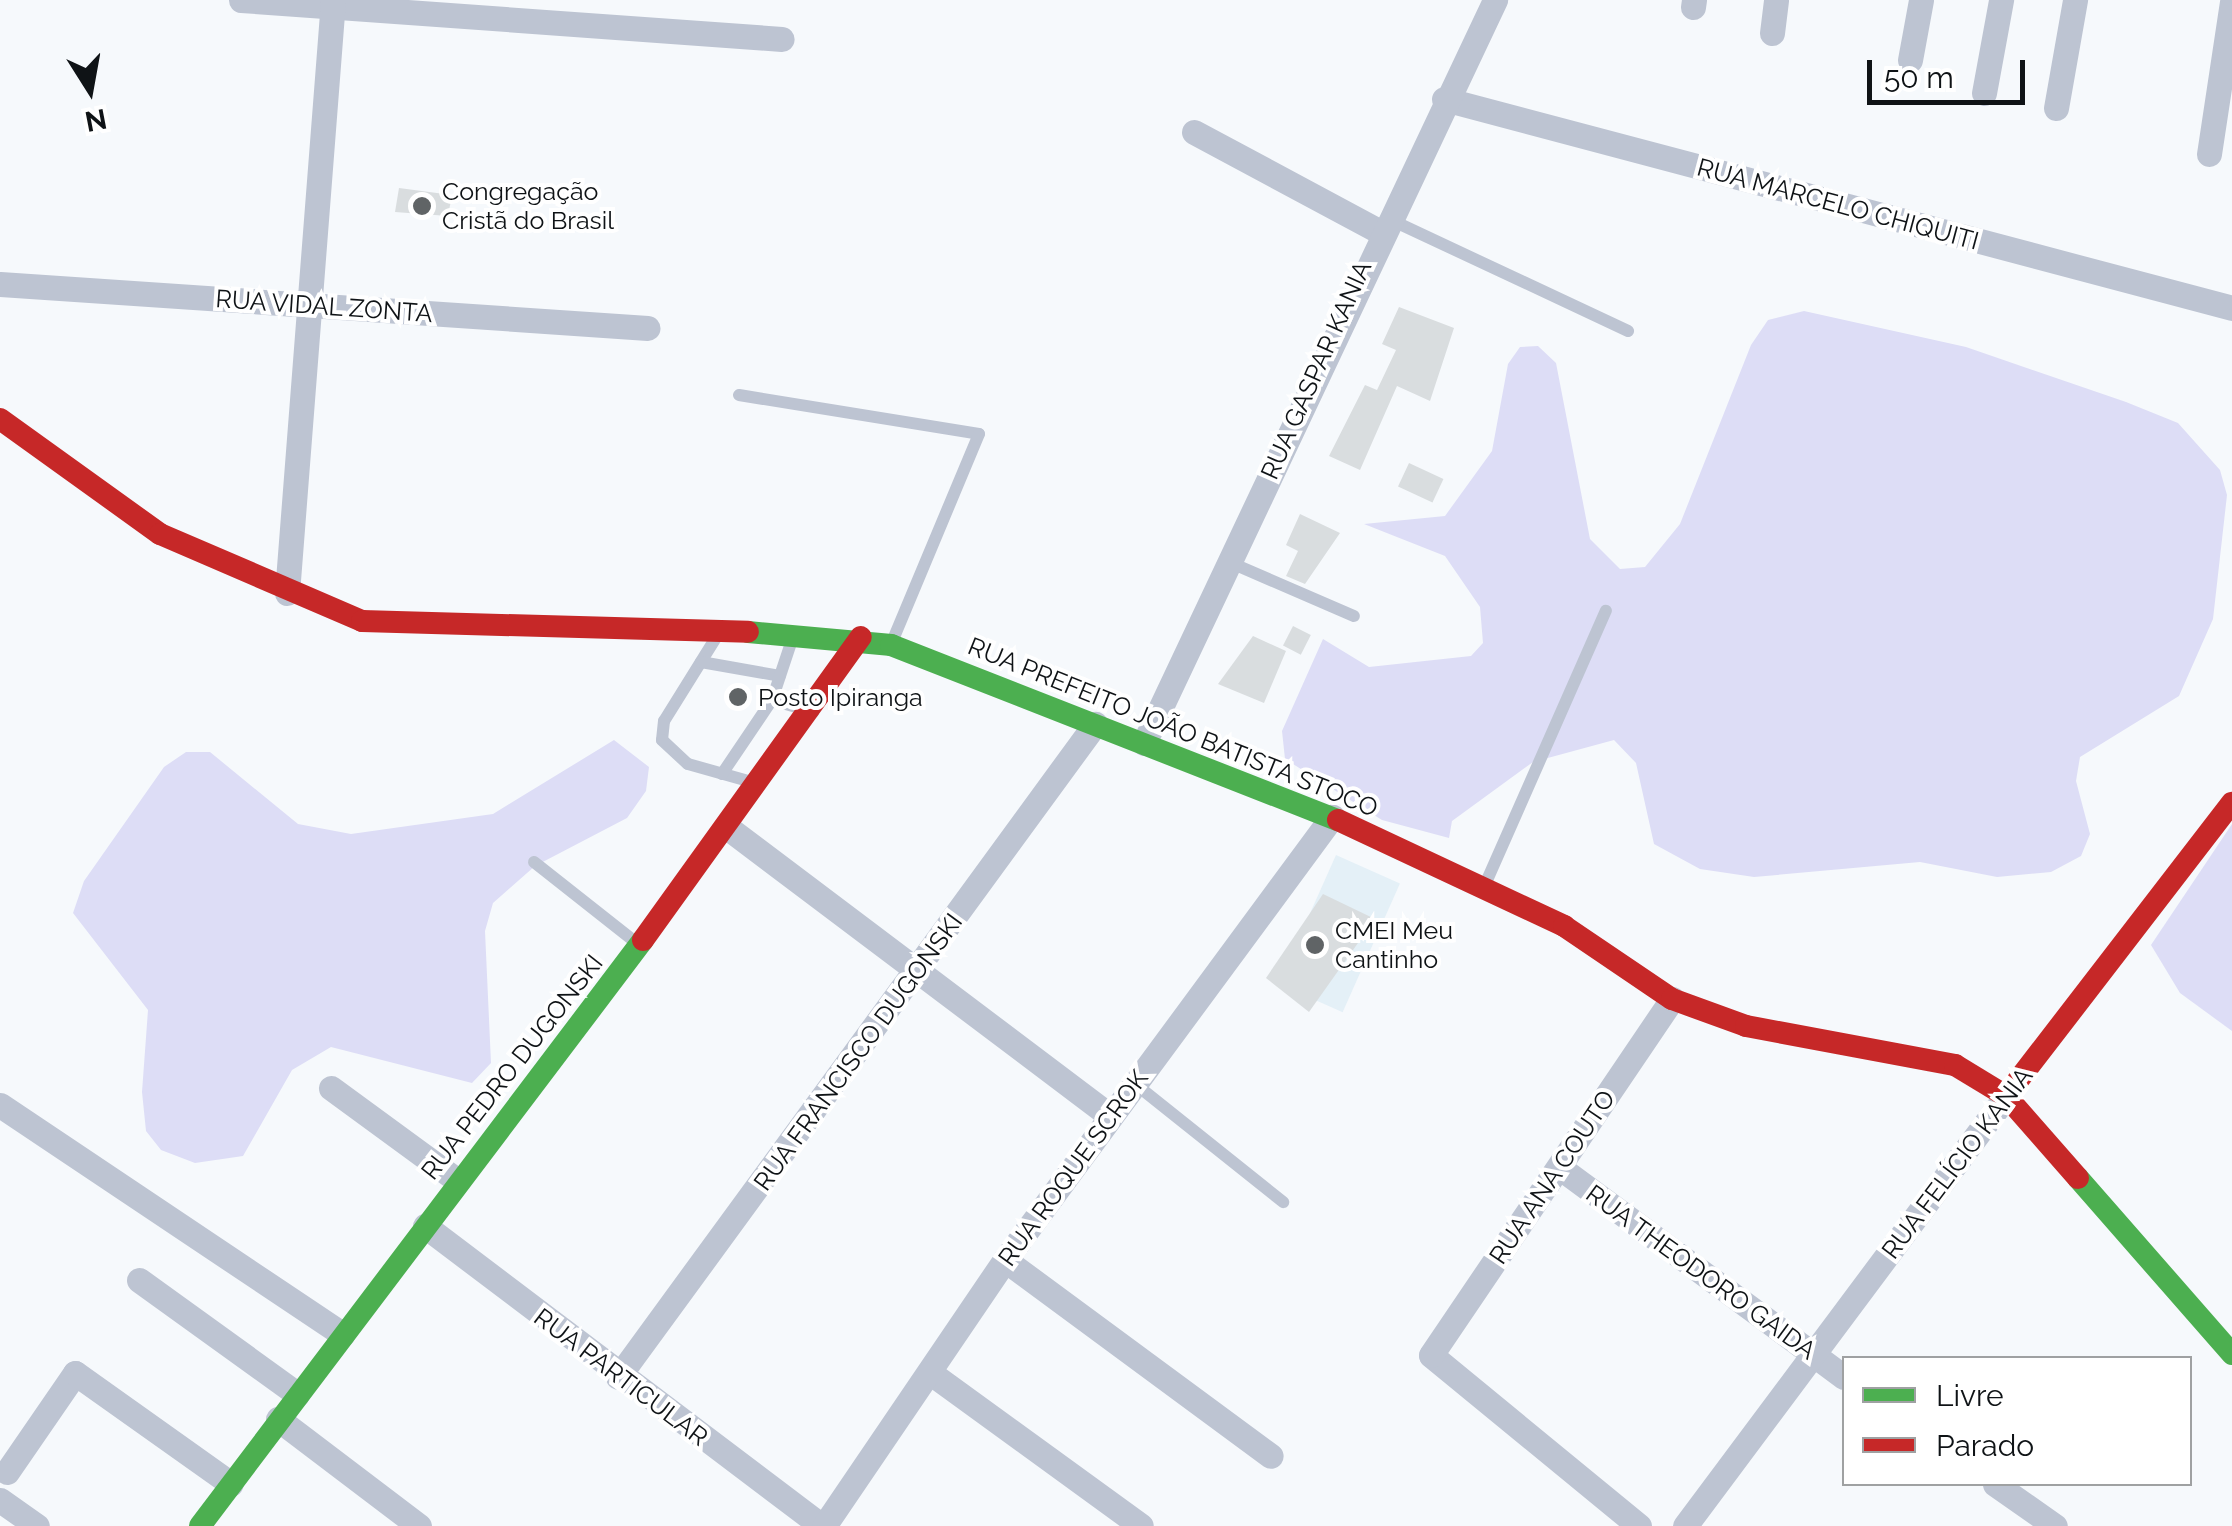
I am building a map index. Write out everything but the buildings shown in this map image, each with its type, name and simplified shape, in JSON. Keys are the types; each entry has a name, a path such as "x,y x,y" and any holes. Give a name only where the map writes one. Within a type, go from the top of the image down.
{"main road":[{"name":"RUA PREFEITO JOÃO BATISTA STOCO","path":"0,419 116,509 287,593 362,621 454,630 721,630 861,638 890,645 1332,816 1564,926 1672,998 1746,1026 1955,1064 2006,1096 2225,1346 2232,1366"},
{"name":"RUA PEDRO DUGONSKI","path":"200,1526 815,712 861,638"},
{"name":"RUA FELÍCIO KANIA","path":"2006,1096 2232,802"}],"street":[{"path":"241,0 333,3 782,39"},
{"name":"RUA GASPAR KANIA","path":"1144,742 1383,225 1495,0"},
{"path":"1772,33 1776,0"},
{"path":"1910,60 1921,0"},
{"path":"1984,93 2001,0"},
{"path":"2056,108 2075,0"},
{"path":"2209,154 2232,2"},
{"path":"287,593 314,305 333,3"},
{"name":"RUA MARCELO CHIQUITI","path":"1444,99 2232,308"},
{"path":"1194,132 1383,225"},
{"name":"RUA VIDAL ZONTA","path":"0,284 648,328"},
{"name":"RUA FRANCISCO DUGONSKI","path":"618,1377 922,967 1095,724"},
{"name":"RUA ROQUE SCROK","path":"822,1526 932,1374 1005,1260 1332,816"},
{"path":"728,828 922,967 1110,1116"},
{"name":"RUA ANA COUTO","path":"1638,1526 1431,1355 1672,998"},
{"path":"331,1088 458,1181"},
{"name":"RUA FELÍCIO KANIA","path":"1685,1526 2006,1096"},
{"path":"0,1105 342,1334"},
{"name":"RUA THEODORO GAIDA","path":"1559,1167 1842,1376"},
{"name":"RUA PARTICULAR","path":"425,1226 618,1377 822,1526"},
{"path":"1005,1260 1270,1456"},
{"path":"138,1280 297,1394"},
{"path":"6,1472 76,1373 231,1484"},
{"path":"932,1374 1140,1526"},
{"path":"278,1420 419,1526"},
{"path":"1998,1486 2055,1526"},
{"path":"0,1500 37,1526"}],"lane":[{"path":"1383,225 1628,330"},
{"path":"740,395 979,434 890,645"},
{"path":"1229,562 1354,616"},
{"path":"1484,887 1606,611"},
{"path":"721,630 662,740 688,764 759,784"},
{"path":"722,774 772,700 794,634"},
{"path":"701,662 780,676"},
{"path":"772,700 815,712"},
{"path":"534,862 640,946"},
{"path":"1134,1083 1283,1202"}],"shaded area":[{"path":"1804,311 1966,347 2126,402 2178,423 2220,470 2227,495 2213,619 2179,696 2080,757 2076,781 2090,834 2081,856 2051,872 1997,877 1920,862 1754,877 1700,869 1654,844 1636,763 1614,740 1533,762 1452,821 1449,838 1382,820 1285,759 1282,731 1323,639 1369,667 1471,656 1483,643 1480,607 1445,556 1364,524 1445,516 1492,451 1508,364 1520,347 1538,346 1556,363 1590,539 1620,569 1645,567 1680,524 1751,345 1768,320"},
{"path":"614,740 649,767 646,791 627,818 535,866 493,903 485,931 491,1063 472,1083 331,1047 292,1070 243,1156 195,1163 161,1150 146,1131 142,1092 148,1010 73,913 84,881 164,767 186,752 210,752 298,824 351,834 493,814"},
{"path":"2232,824 2232,1031 2180,993 2151,945"},
{"name":"CMEI Meu Cantinho","path":"1336,855 1400,883 1343,1012 1279,984"}],"traffic: fast":[{"path":"748,632 891,645 1338,820"},
{"path":"200,1526 643,940"},
{"path":"2078,1178 2232,1354"}],"traffic: jam":[{"path":"0,419 160,534 362,621 748,632"},
{"path":"643,940 861,637"},
{"path":"2006,1096 2232,803"},
{"path":"1338,820 1564,926 1672,999 1746,1026 1955,1065 2006,1096 2078,1178"}],"place":[{"name":"Congregação Cristã do Brasil","path":"422,206"},
{"name":"Posto Ipiranga","path":"738,697"},
{"name":"CMEI Meu Cantinho","path":"1315,945"}]}
